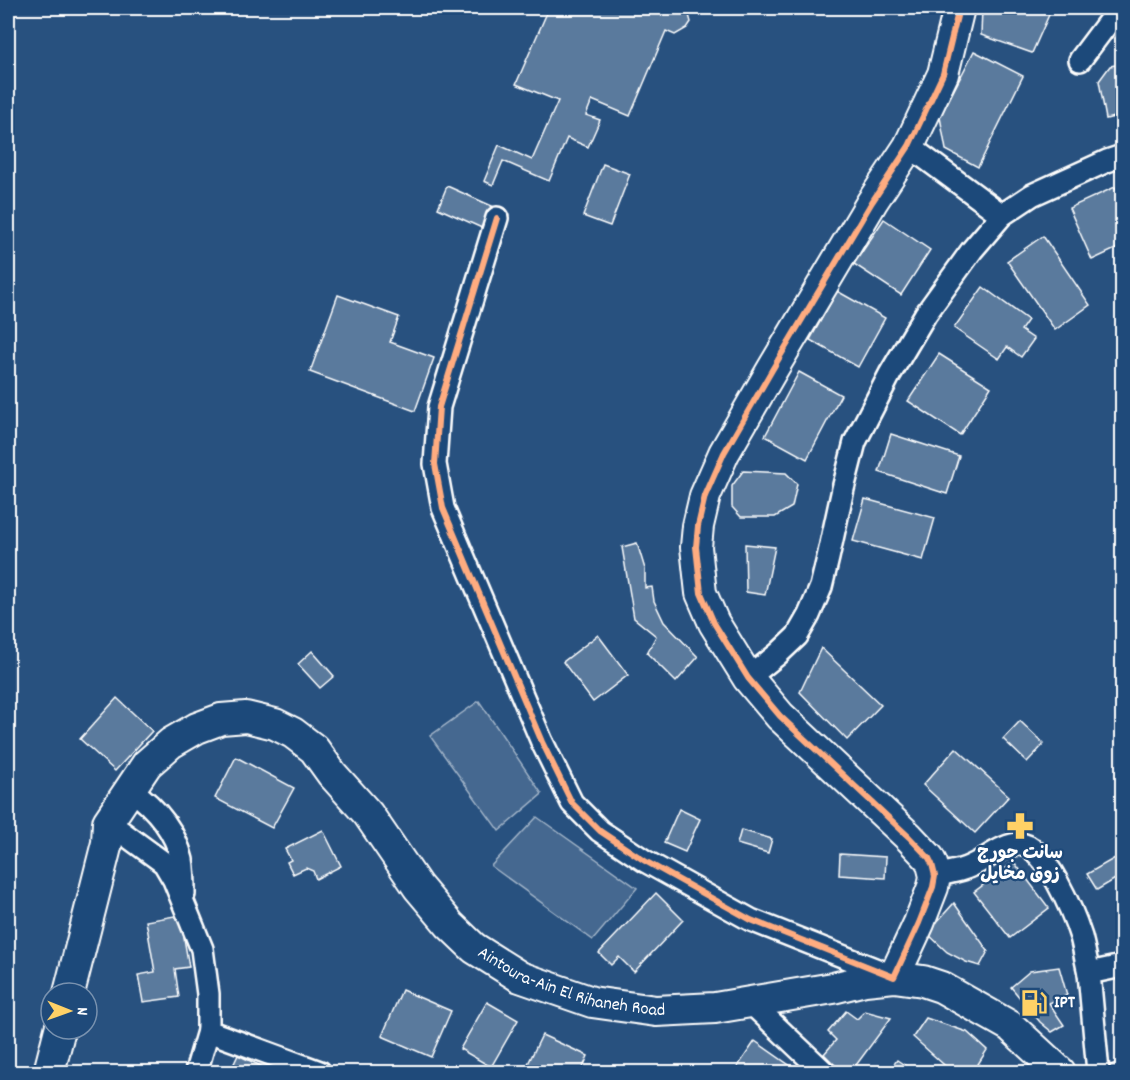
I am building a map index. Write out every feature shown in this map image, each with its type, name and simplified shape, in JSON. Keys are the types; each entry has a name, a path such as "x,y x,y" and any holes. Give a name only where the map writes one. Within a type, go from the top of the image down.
{"main road":[{"path":"894,976 933,887 935,876 932,864 916,844 871,800 780,716 748,678 714,623 701,593 696,547 705,496 724,453 872,202 909,146 943,74 959,8"},
{"name":"Aintoura-Ain El Rihaneh Road","path":"72,981 113,833 138,795 147,764 171,743 197,729 221,719 246,717 274,724 293,733 314,748 332,774 368,814 418,887 450,925 474,948 520,977 592,1002 656,1011 715,1008 894,976 923,981 941,987 1010,1026 1060,1072"},
{"path":"49,1072 57,1041"}],"street":[{"path":"1080,60 1119,8"},
{"path":"909,146 1002,215"},
{"path":"748,678 797,636 809,615 821,587 855,442 890,374 925,315 972,250 1002,215 1032,195 1122,156"},
{"path":"497,218 439,406 435,464 443,508 542,742 572,803 600,831 636,855 751,920 894,976"},
{"path":"138,795 163,820 176,842 183,862 185,906"},
{"path":"113,833 164,863 174,880 202,950 208,994 208,1031 196,1072"},
{"path":"935,876 967,868 1008,846 1019,844 1031,847 1039,855 1058,882 1081,937 1089,973 1098,1072"},
{"path":"1089,973 1122,966"},
{"path":"750,1002 824,1072"},
{"path":"208,1031 320,1072"}],"shaded area":[{"path":"479,701 542,794 499,831 430,736"},
{"path":"537,817 637,888 593,940 491,866"}],"building":[{"path":"549,8 687,8 691,22 687,28 675,35 666,31 630,116 592,100 586,115 600,120 588,147 567,138 549,181 503,161 493,185 484,181 499,145 532,160 558,101 516,84"},
{"path":"982,8 1052,8 1032,53 981,35"},
{"path":"974,51 1023,76 978,167 946,150 940,117"},
{"path":"1122,64 1122,130 1117,131 1114,117 1106,119 1099,81 1110,66"},
{"path":"603,164 630,174 610,226 583,216"},
{"path":"447,186 494,207 484,229 438,208"},
{"path":"1115,187 1122,204 1122,246 1092,260 1069,208"},
{"path":"884,219 930,250 901,295 854,264"},
{"path":"1043,236 1090,305 1055,330 1007,261"},
{"path":"983,287 1028,320 1021,330 1034,339 1021,357 1007,347 999,359 954,328"},
{"path":"837,291 885,318 858,367 810,340"},
{"path":"338,295 399,317 390,342 434,358 415,411 310,372"},
{"path":"939,354 991,387 960,435 908,401"},
{"path":"799,372 841,395 807,459 765,436"},
{"path":"891,434 959,456 947,494 879,472"},
{"path":"743,471 786,473 797,484 792,507 775,517 741,517 732,507 732,486"},
{"path":"865,499 935,518 923,560 853,541"},
{"path":"637,543 645,569 645,588 652,587 654,601 664,622 698,657 676,682 647,653 656,636 634,618 622,547"},
{"path":"745,544 775,547 765,595 746,592"},
{"path":"598,635 628,675 593,702 563,662"},
{"path":"821,648 881,705 847,740 800,692"},
{"path":"312,651 334,676 320,688 298,664"},
{"path":"117,698 152,731 115,771 80,739"},
{"path":"1020,721 1044,744 1027,762 1003,739"},
{"path":"956,748 1009,796 975,833 923,785"},
{"path":"236,757 294,788 272,828 215,798"},
{"path":"679,809 700,819 685,852 664,843"},
{"path":"323,830 341,866 316,879 313,871 306,868 293,874 287,862 291,860 285,849"},
{"path":"741,830 772,839 768,853 737,844"},
{"path":"840,854 886,857 885,878 839,875"},
{"path":"1122,854 1122,875 1097,890 1087,874"},
{"path":"1014,862 1049,908 1010,938 974,892"},
{"path":"656,893 683,920 634,972 619,957 611,965 599,953"},
{"path":"954,903 988,951 980,966 947,952 927,933"},
{"path":"180,915 189,967 175,969 179,997 143,1002 138,975 155,972 146,921"},
{"path":"1059,967 1067,995 1049,1003 1064,1025 1052,1032 1040,1022 1011,987 1030,971"},
{"path":"402,990 451,1011 431,1057 382,1036"},
{"path":"487,1002 518,1020 491,1067 460,1049"},
{"path":"846,1011 857,1019 865,1011 891,1018 851,1072 842,1072 824,1054 836,1040 828,1032"},
{"path":"926,1018 967,1032 987,1050 973,1072 952,1072 913,1037"},
{"path":"542,1035 588,1056 581,1072 524,1072"},
{"path":"755,1041 792,1067 788,1072 734,1072"},
{"path":"238,1055 273,1072 230,1072"},
{"path":"897,1060 915,1072 888,1072"},
{"path":"1122,1060 1122,1072 1109,1072 1107,1067"}],"cycle path":[{"path":"497,218 439,407 435,464 443,508 542,742 572,803 600,831 645,861 751,920 894,977 933,887 935,876 932,864 909,837 780,716 748,678 714,623 701,593 696,547 705,496 724,453 872,202 909,146 943,74 959,8"}],"place":[{"name":"سانت جورج زوق مخايل","path":"1020,826"},
{"name":"IPT","path":"1034,1003"}]}
